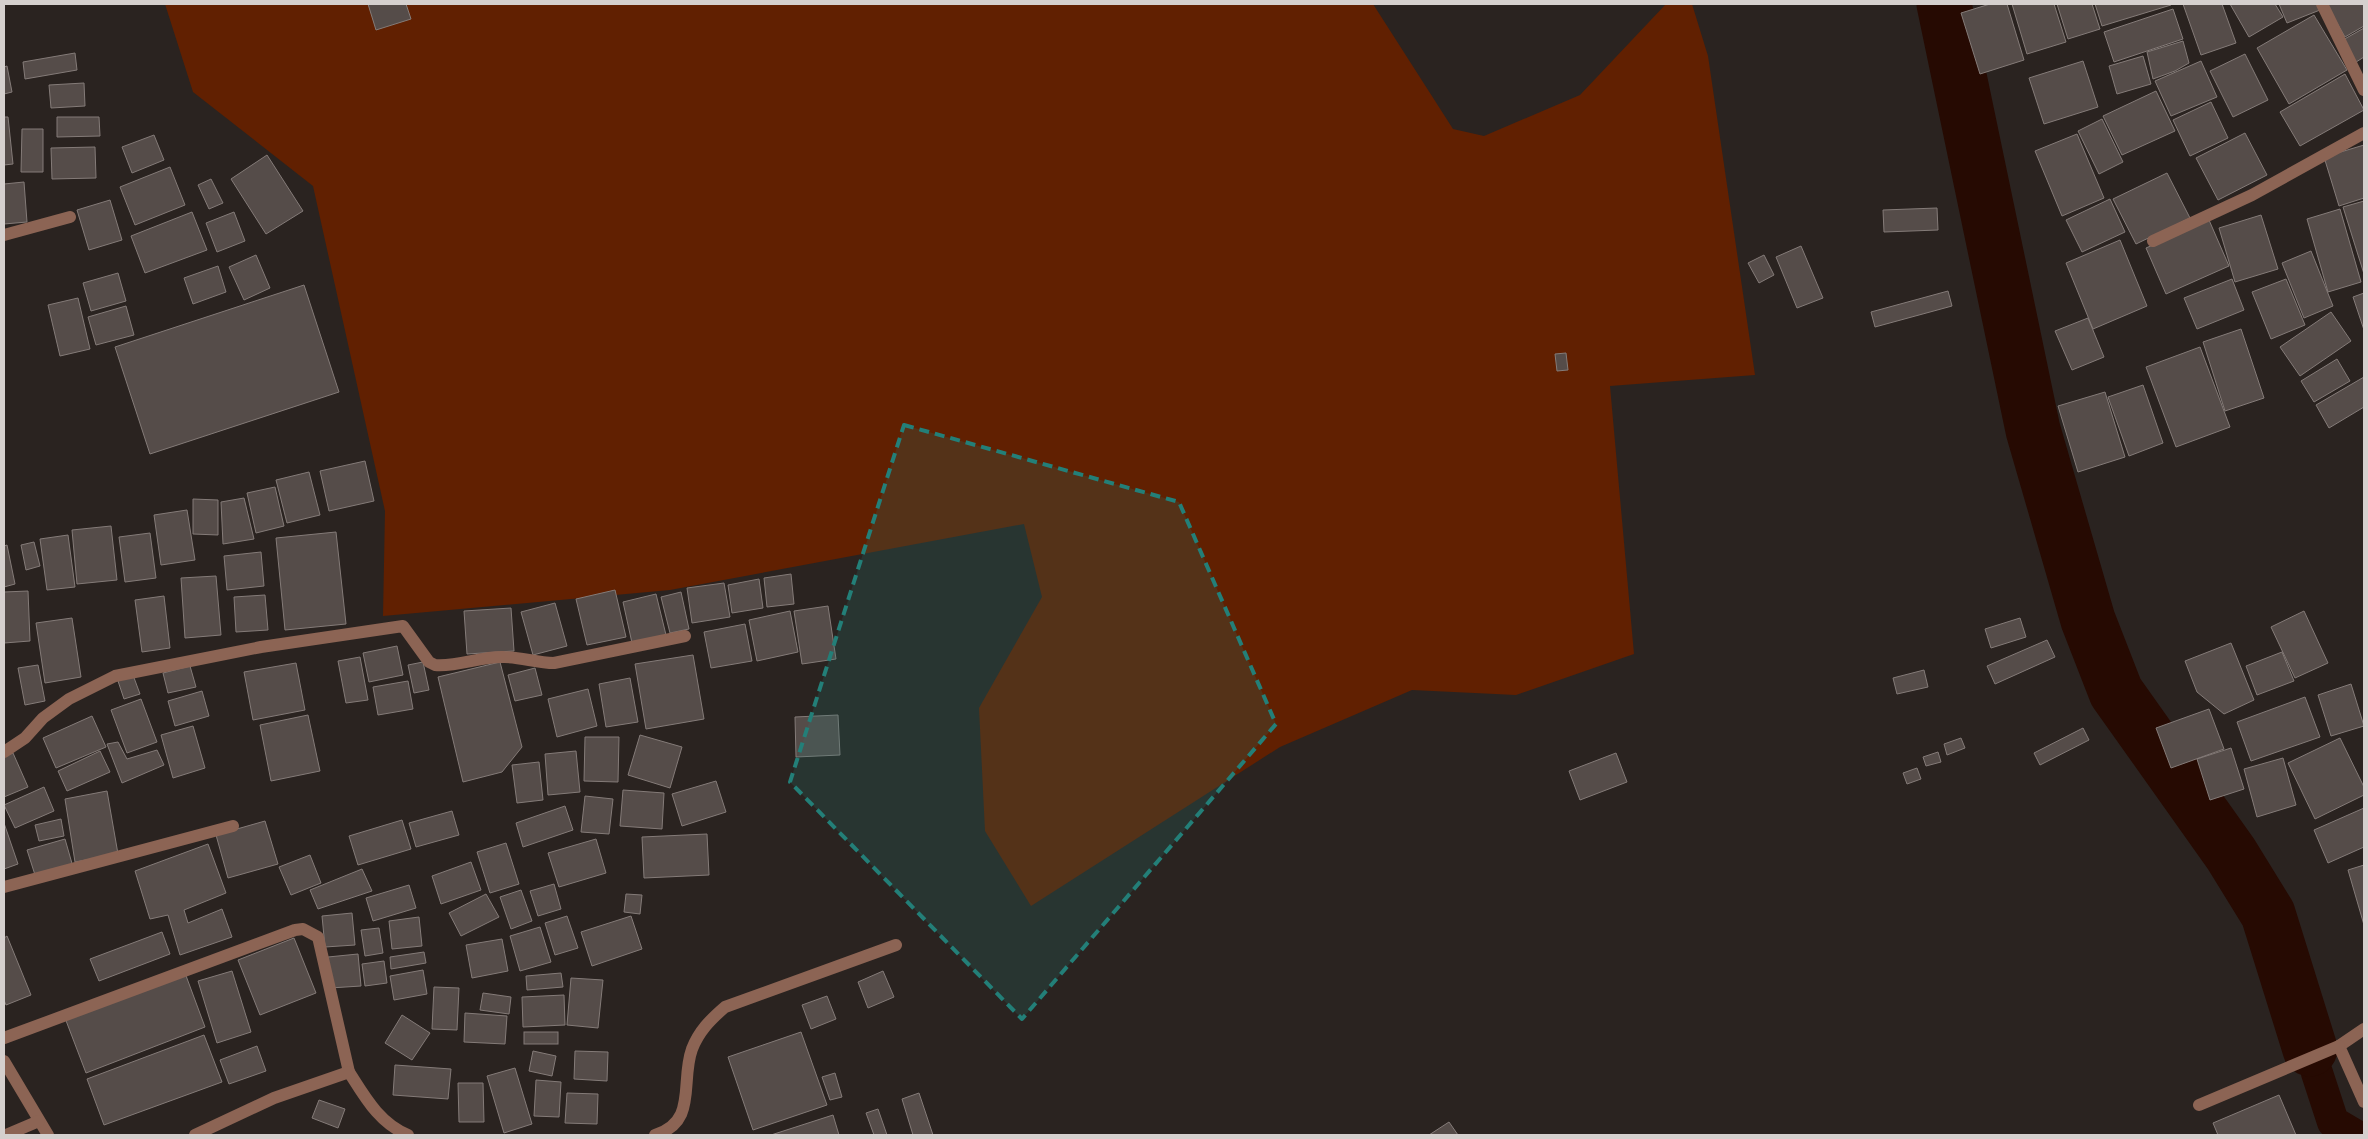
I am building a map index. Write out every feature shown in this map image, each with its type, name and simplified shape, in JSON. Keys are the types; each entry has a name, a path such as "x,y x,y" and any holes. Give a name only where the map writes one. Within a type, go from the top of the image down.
{"street":[{"path":"2322,4 2364,90"},
{"path":"2153,241 2252,195 2364,133"},
{"path":"4,235 70,217"},
{"path":"4,752 25,738 44,718 69,699 109,679 151,668 261,647 403,626 429,662 435,665 506,657 537,663 554,663 685,636"},
{"path":"4,887 233,826"},
{"path":"4,1038 295,930 303,929 318,937 349,1072 370,1105 384,1121 408,1135"},
{"path":"655,1135 675,1125 683,1112 686,1071 692,1050 703,1026 724,1007 896,945"},
{"path":"2199,1105 2339,1046 2364,1029"},
{"path":"2339,1046 2364,1102"},
{"path":"4,1060 48,1135"},
{"path":"196,1135 274,1098 349,1072"},
{"path":"6,1135 39,1121"}],"highlighted area":[{"path":"904,425 1179,502 1276,724 1022,1019 790,782"}],"shaded area":[{"path":"165,4 1373,4 1453,129 1484,136 1580,95 1666,4 1692,4 1708,56 1755,375 1610,386 1634,654 1516,695 1412,690 1280,747 1031,906 985,831 979,708 1042,597 1024,524 670,590 383,616 385,511 313,186 193,92"}],"building":[{"path":"368,4 406,4 411,19 376,30"},
{"path":"1990,4 2007,4 2024,60 1980,74 1961,13"},
{"path":"2012,4 2054,4 2066,42 2027,54"},
{"path":"2057,4 2092,4 2100,29 2068,39"},
{"path":"2095,4 2170,4 2171,5 2102,26"},
{"path":"2183,4 2222,4 2236,43 2201,55"},
{"path":"2230,4 2275,4 2283,17 2249,37"},
{"path":"2279,4 2317,4 2320,10 2287,23"},
{"path":"2326,4 2364,4 2364,26 2345,37"},
{"path":"2173,9 2183,39 2114,62 2104,32"},
{"path":"2314,15 2347,70 2289,104 2257,48"},
{"path":"2364,28 2364,57 2353,64 2341,41"},
{"path":"2183,41 2189,63 2175,71 2153,79 2147,52"},
{"path":"75,53 77,70 25,79 23,62"},
{"path":"2245,54 2268,100 2233,117 2210,71"},
{"path":"2143,56 2151,84 2117,94 2109,66"},
{"path":"2083,61 2098,107 2044,124 2029,78"},
{"path":"2201,61 2217,97 2171,116 2155,81"},
{"path":"7,66 12,92 4,94 4,67"},
{"path":"2345,74 2364,110 2300,146 2280,112"},
{"path":"84,83 85,106 51,108 49,85"},
{"path":"2156,91 2175,131 2122,155 2103,116"},
{"path":"2211,102 2228,138 2190,156 2173,120"},
{"path":"4,117 8,117 13,164 4,165"},
{"path":"57,117 99,117 100,136 57,137"},
{"path":"2102,119 2123,162 2099,174 2078,131"},
{"path":"22,129 43,129 43,172 21,172"},
{"path":"2245,133 2267,175 2218,200 2196,158"},
{"path":"2077,134 2104,198 2062,216 2035,151"},
{"path":"154,135 164,160 132,173 122,147"},
{"path":"2364,145 2364,198 2339,206 2324,157"},
{"path":"95,147 96,178 52,179 51,148"},
{"path":"267,155 303,211 266,234 231,179"},
{"path":"170,167 185,205 135,225 120,187"},
{"path":"2167,173 2190,218 2136,244 2113,199"},
{"path":"211,179 223,203 209,209 198,185"},
{"path":"24,182 27,222 4,224 4,184"},
{"path":"2110,199 2125,232 2082,252 2066,220"},
{"path":"110,200 122,240 89,250 77,210"},
{"path":"2364,201 2364,274 2343,207"},
{"path":"1937,208 1938,230 1884,232 1883,210"},
{"path":"2340,209 2361,282 2328,292 2307,219"},
{"path":"192,212 207,250 145,273 131,236"},
{"path":"234,212 245,241 217,252 206,223"},
{"path":"2261,215 2278,269 2235,282 2219,228"},
{"path":"2209,220 2229,266 2166,294 2146,248"},
{"path":"2120,240 2147,306 2093,329 2066,263"},
{"path":"1801,246 1823,298 1797,308 1776,257"},
{"path":"2311,251 2333,306 2304,318 2282,263"},
{"path":"256,255 270,288 244,300 229,267"},
{"path":"1764,255 1774,275 1759,283 1748,263"},
{"path":"218,266 226,292 193,304 184,278"},
{"path":"118,273 126,301 91,311 83,283"},
{"path":"2232,279 2244,310 2197,329 2184,298"},
{"path":"2286,279 2305,325 2271,339 2252,292"},
{"path":"304,285 339,392 150,454 115,347"},
{"path":"1948,291 1952,306 1875,327 1871,312"},
{"path":"2364,293 2364,330 2353,297"},
{"path":"78,298 90,349 60,356 48,305"},
{"path":"126,306 134,335 96,345 88,317"},
{"path":"2331,312 2351,341 2300,376 2280,347"},
{"path":"2088,318 2104,357 2072,370 2055,331"},
{"path":"2241,329 2264,398 2225,411 2203,342"},
{"path":"2200,347 2230,427 2176,447 2146,367"},
{"path":"1566,353 1568,370 1557,371 1555,354"},
{"path":"2337,359 2350,381 2314,402 2301,381"},
{"path":"2364,377 2364,407 2329,428 2316,405"},
{"path":"2143,385 2163,443 2129,456 2108,397"},
{"path":"2105,392 2125,457 2078,472 2058,406"},
{"path":"365,461 374,501 329,511 320,471"},
{"path":"309,472 320,515 287,523 276,480"},
{"path":"275,487 284,526 256,533 247,493"},
{"path":"244,498 254,539 223,544 221,502"},
{"path":"193,499 218,500 218,535 193,534"},
{"path":"187,510 195,560 161,565 154,515"},
{"path":"111,526 117,580 77,584 72,530"},
{"path":"336,532 346,624 285,630 276,538"},
{"path":"150,533 156,578 125,582 119,537"},
{"path":"68,535 75,587 47,590 40,539"},
{"path":"34,542 40,566 26,570 21,545"},
{"path":"7,545 15,584 4,587 4,546"},
{"path":"261,552 264,586 227,590 224,556"},
{"path":"791,574 794,604 767,607 764,578"},
{"path":"216,576 221,635 185,638 181,578"},
{"path":"759,579 763,608 732,613 728,585"},
{"path":"724,583 730,617 692,623 687,588"},
{"path":"615,590 626,637 587,645 576,599"},
{"path":"28,591 30,641 4,643 4,592"},
{"path":"681,592 689,629 670,633 661,597"},
{"path":"656,594 666,635 632,643 623,602"},
{"path":"265,595 268,630 236,632 234,597"},
{"path":"164,596 170,648 142,652 135,600"},
{"path":"555,603 567,646 533,655 521,612"},
{"path":"828,606 836,659 802,664 794,611"},
{"path":"511,608 514,651 467,654 464,611"},
{"path":"790,611 798,652 757,661 749,620"},
{"path":"2304,611 2328,663 2295,678 2271,627"},
{"path":"72,618 81,677 45,683 36,623"},
{"path":"2020,618 2026,637 1991,648 1985,629"},
{"path":"745,624 752,661 711,668 704,632"},
{"path":"2047,640 2055,657 1995,684 1987,666"},
{"path":"2231,643 2254,700 2224,714 2197,692 2185,661"},
{"path":"397,646 403,675 369,682 363,653"},
{"path":"2282,652 2294,681 2257,695 2246,666"},
{"path":"693,655 704,719 646,729 635,664"},
{"path":"360,657 368,700 346,703 338,661"},
{"path":"423,662 429,690 414,693 408,665"},
{"path":"500,662 522,747 502,772 463,782 438,677"},
{"path":"296,663 305,710 253,720 244,672"},
{"path":"38,665 45,701 25,705 18,668"},
{"path":"190,666 196,687 168,693 163,673"},
{"path":"535,668 542,695 515,701 508,675"},
{"path":"1924,670 1928,687 1897,694 1893,678"},
{"path":"133,675 140,694 124,699 118,681"},
{"path":"630,678 638,722 606,727 599,684"},
{"path":"408,681 413,709 378,715 373,687"},
{"path":"2351,684 2364,726 2331,736 2318,695"},
{"path":"588,689 597,726 557,737 548,699"},
{"path":"202,691 209,716 175,726 168,701"},
{"path":"2305,697 2320,737 2251,761 2237,722"},
{"path":"141,699 157,742 127,753 111,710"},
{"path":"2209,709 2224,749 2171,768 2156,728"},
{"path":"308,715 320,771 271,781 260,725"},
{"path":"838,715 840,755 796,757 795,717"},
{"path":"92,716 106,747 56,768 43,738"},
{"path":"193,726 205,768 173,778 161,735"},
{"path":"2083,728 2089,740 2040,765 2034,753"},
{"path":"640,735 682,747 670,788 628,775"},
{"path":"585,737 619,737 618,782 584,781"},
{"path":"1961,738 1965,748 1947,755 1944,744"},
{"path":"2340,738 2364,787 2364,795 2315,819 2288,763"},
{"path":"118,742 127,759 157,750 164,765 122,783 107,744"},
{"path":"2231,748 2244,789 2210,800 2197,759"},
{"path":"100,751 110,772 67,791 58,771"},
{"path":"576,751 580,792 548,795 545,754"},
{"path":"1938,752 1941,762 1926,766 1923,757"},
{"path":"13,753 28,787 4,797 4,757"},
{"path":"1616,753 1627,782 1580,800 1569,771"},
{"path":"2283,758 2296,805 2257,817 2244,769"},
{"path":"539,762 543,800 517,803 512,765"},
{"path":"1917,768 1921,779 1907,784 1903,773"},
{"path":"716,781 726,812 682,826 672,794"},
{"path":"44,787 54,811 15,828 4,805"},
{"path":"623,790 664,793 662,829 620,826"},
{"path":"107,791 118,854 75,862 65,799"},
{"path":"585,796 613,799 609,834 581,832"},
{"path":"565,806 573,830 523,847 516,823"},
{"path":"2364,808 2364,847 2328,863 2314,830"},
{"path":"452,811 459,835 416,847 409,823"},
{"path":"61,819 64,836 39,841 35,825"},
{"path":"402,820 411,849 358,865 349,836"},
{"path":"265,821 278,864 228,878 216,835"},
{"path":"4,823 18,864 4,869"},
{"path":"707,834 709,875 644,878 642,837"},
{"path":"65,839 73,867 36,878 27,850"},
{"path":"596,839 606,873 559,887 548,853"},
{"path":"506,843 519,884 490,893 477,852"},
{"path":"208,844 226,893 184,910 188,923 222,909 232,937 180,955 168,915 150,919 135,871"},
{"path":"310,855 321,883 291,895 279,867"},
{"path":"471,862 481,890 441,904 432,876"},
{"path":"2364,865 2364,925 2348,870"},
{"path":"362,869 372,891 318,909 310,890"},
{"path":"554,884 561,909 538,916 530,891"},
{"path":"409,885 416,908 373,921 366,898"},
{"path":"521,890 532,921 511,929 500,897"},
{"path":"486,894 499,917 461,936 449,913"},
{"path":"626,894 642,895 640,914 624,912"},
{"path":"352,913 355,945 325,947 322,916"},
{"path":"567,916 578,948 555,955 545,923"},
{"path":"631,916 642,949 592,966 581,932"},
{"path":"419,917 422,946 392,949 389,921"},
{"path":"540,927 551,962 520,971 510,936"},
{"path":"379,928 383,953 365,956 361,930"},
{"path":"162,932 170,954 99,981 90,959"},
{"path":"7,936 31,995 6,1005 4,1000 4,938"},
{"path":"294,938 316,993 260,1015 238,960"},
{"path":"502,939 508,971 472,978 466,945"},
{"path":"424,952 426,963 391,969 390,957"},
{"path":"358,954 361,986 330,988 328,957"},
{"path":"384,961 387,983 365,986 362,964"},
{"path":"423,970 427,994 394,1000 390,976"},
{"path":"232,971 251,1032 217,1043 198,981"},
{"path":"883,971 894,997 868,1008 858,982"},
{"path":"185,973 205,1027 86,1073 65,1018"},
{"path":"561,973 563,987 527,990 526,976"},
{"path":"571,978 603,980 598,1028 567,1025"},
{"path":"434,987 459,988 457,1030 432,1029"},
{"path":"483,993 511,997 509,1014 480,1010"},
{"path":"564,995 565,1025 523,1027 522,997"},
{"path":"827,996 836,1019 811,1029 802,1005"},
{"path":"465,1013 507,1016 505,1044 464,1042"},
{"path":"402,1015 430,1033 412,1060 385,1043"},
{"path":"524,1032 558,1032 558,1044 524,1044"},
{"path":"801,1032 827,1105 753,1130 728,1057"},
{"path":"204,1035 222,1082 104,1125 87,1079"},
{"path":"257,1046 266,1071 229,1084 220,1060"},
{"path":"533,1051 556,1056 552,1076 529,1071"},
{"path":"575,1051 608,1052 607,1081 574,1079"},
{"path":"395,1065 451,1069 448,1099 393,1095"},
{"path":"515,1068 532,1124 504,1133 487,1076"},
{"path":"835,1073 842,1097 830,1100 822,1077"},
{"path":"536,1080 561,1082 559,1117 534,1116"},
{"path":"458,1083 483,1083 484,1122 459,1122"},
{"path":"567,1093 598,1094 597,1124 565,1123"},
{"path":"919,1093 933,1135 913,1135 902,1099"},
{"path":"2279,1095 2296,1135 2218,1135 2213,1123"},
{"path":"319,1100 345,1109 338,1128 312,1118"},
{"path":"878,1109 887,1135 874,1135 866,1113"},
{"path":"833,1115 839,1135 771,1135"},
{"path":"1449,1122 1458,1135 1429,1135"}],"waterway":[{"path":"1944,4 2033,430 2088,620 2116,692 2231,854 2268,914 2310,1049"},
{"path":"2317,1073 2333,1122 2355,1135"}]}
